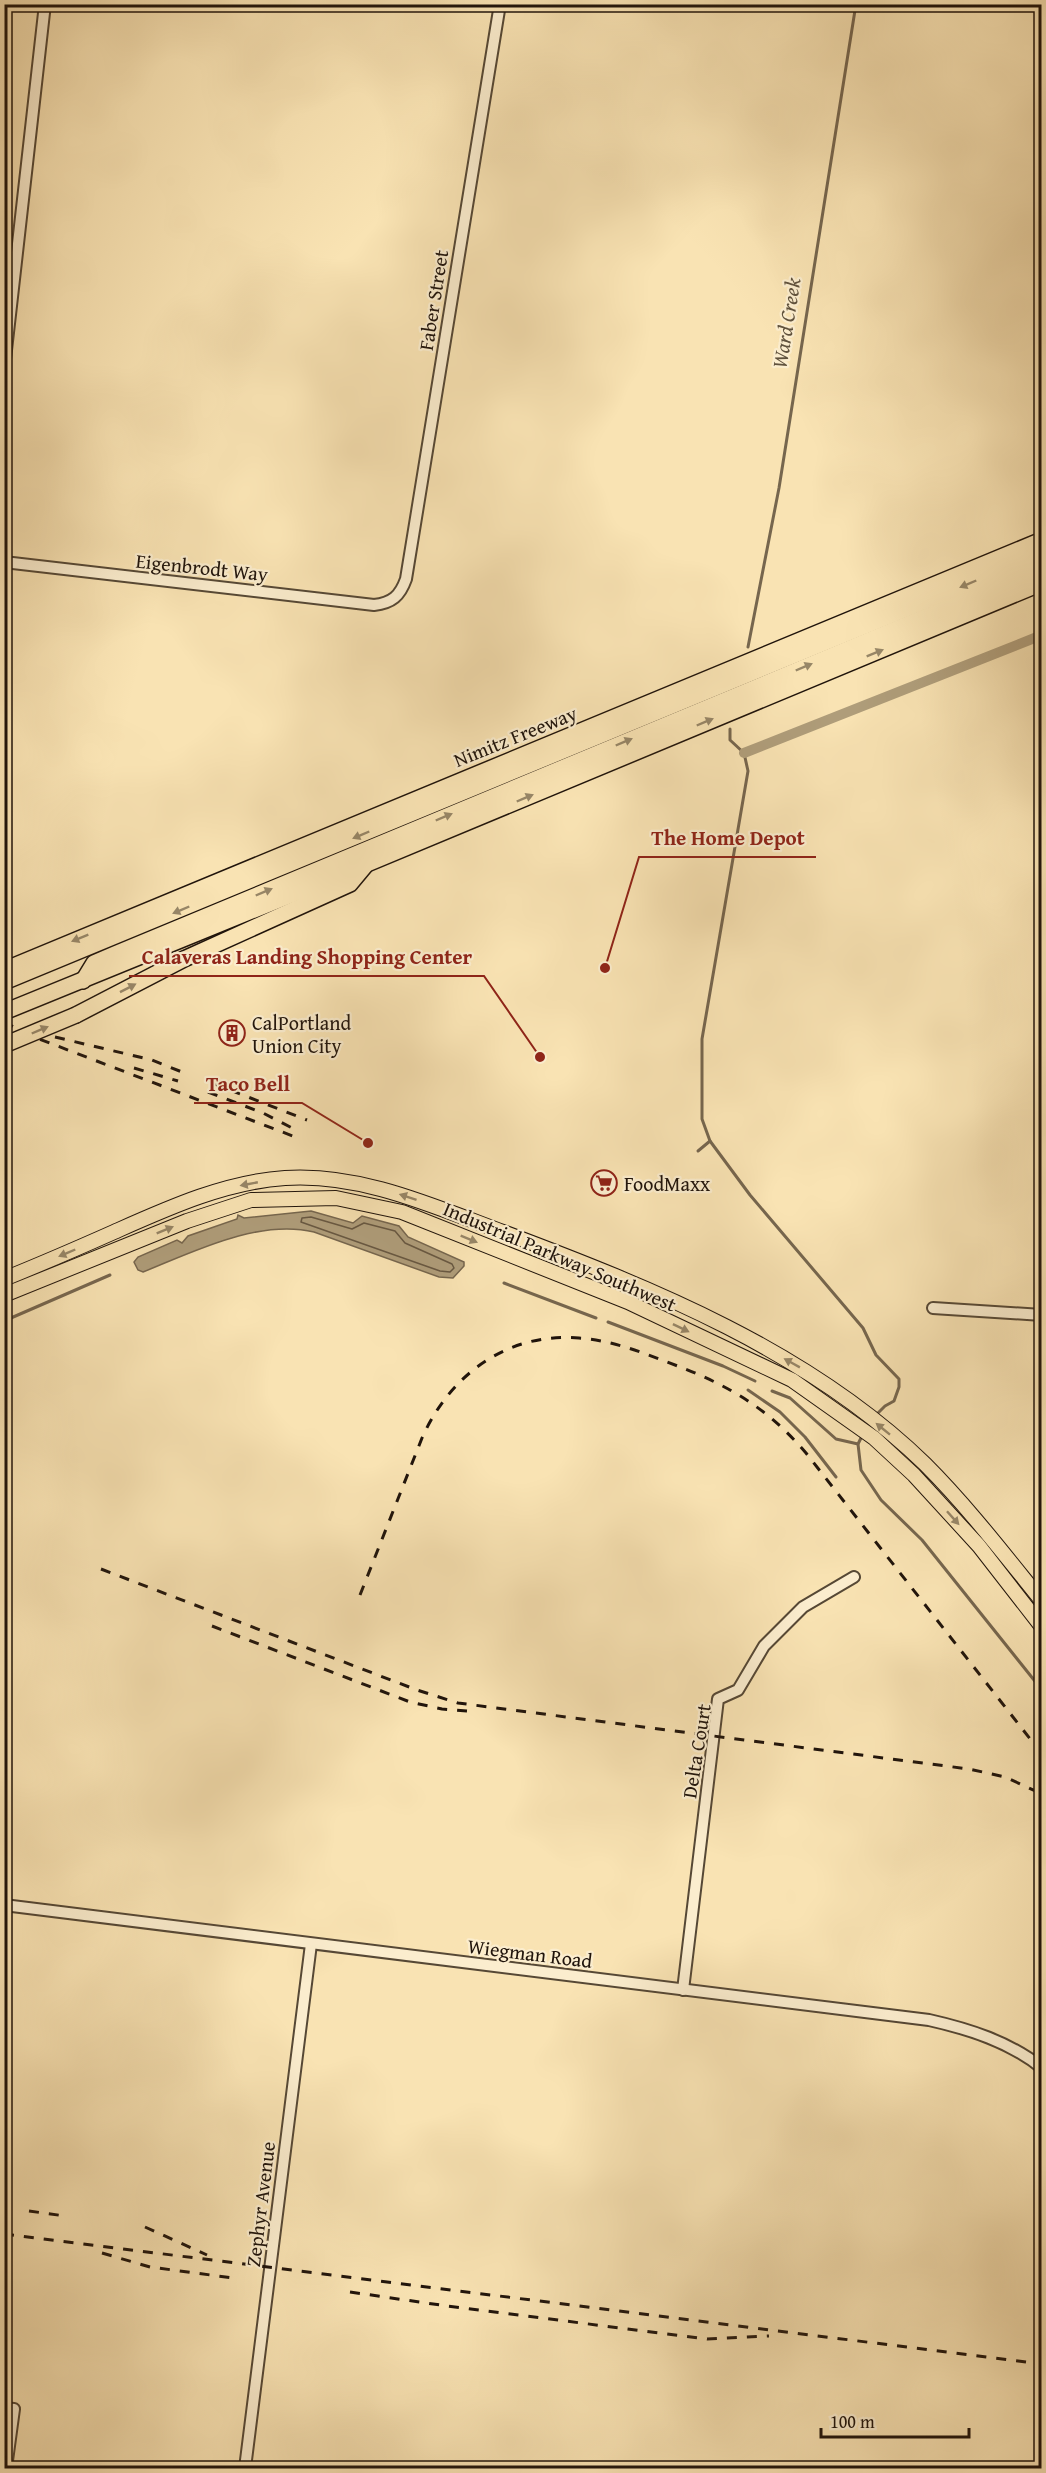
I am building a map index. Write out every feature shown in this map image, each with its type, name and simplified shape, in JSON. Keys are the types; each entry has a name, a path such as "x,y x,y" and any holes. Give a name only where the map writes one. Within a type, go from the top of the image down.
{"highway":[{"name":"Nimitz Freeway","path":"8,966 1041,540"},
{"path":"4,982 1041,553"},
{"path":"83,981 94,963 1041,568"},
{"path":"4,1012 367,864 1041,583"},
{"path":"4,1045 76,1015 194,955 350,884 367,864"}],"main road":[{"name":"Industrial Parkway Southwest","path":"4,1279 165,1209 244,1185 283,1178 322,1179 369,1185 410,1197 643,1286 791,1362 837,1401 924,1464 990,1537 1041,1601"},
{"name":"Industrial Parkway Southwest","path":"4,1295 217,1210 251,1200 336,1198 402,1212 628,1302 837,1401 914,1474 979,1546 1041,1627"},
{"path":"119,1230 120,1248"},
{"path":"628,1302 643,1286"}],"street":[{"path":"4,368 45,4"},
{"name":"Faber Street","path":"395,599 406,579 500,4"},
{"name":"Eigenbrodt Way","path":"4,562 374,605 395,599"},
{"path":"933,1308 1041,1315"},
{"name":"Delta Court","path":"683,1990 718,1699 738,1690 764,1646 803,1607 854,1577"},
{"name":"Wiegman Road","path":"4,1905 929,2020 989,2037 1041,2068"},
{"name":"Zephyr Avenue","path":"245,2469 311,1944"},
{"path":"6,2469 9,2408"}],"water":[{"path":"311,1211 353,1223 362,1216 399,1226 408,1237 464,1262 464,1266 453,1278 439,1277 314,1232 293,1229 249,1233 227,1239 143,1272 138,1270 134,1262 138,1257 177,1240 182,1243 188,1236 237,1219 238,1215 244,1218"}],"waterway":[{"name":"Ward Creek","path":"748,647 779,488 856,4"},
{"name":"Ward Creek","path":"744,753 1042,635"},
{"path":"730,729 730,740 744,753 748,771 702,1039 702,1119 710,1141 750,1195 863,1328 876,1355 899,1379 894,1401 875,1416"},
{"path":"698,1151 710,1141"},
{"path":"4,1321 110,1275"},
{"path":"504,1283 596,1318"},
{"path":"608,1322 723,1366 755,1381"},
{"path":"748,1390 780,1412 805,1437 836,1477"},
{"path":"772,1391 790,1398 836,1439 858,1444"},
{"path":"862,1436 858,1444 861,1470 881,1500 922,1540 1042,1690"}],"railway":[{"path":"4,1022 34,1037 298,1138"},
{"path":"55,1037 152,1060 182,1072"},
{"path":"134,1068 178,1081"},
{"path":"212,1083 307,1120"},
{"path":"208,1092 263,1113 296,1130"},
{"path":"360,1595 422,1438 448,1395 465,1377 484,1362 505,1350 528,1342 553,1338 579,1338 613,1344 688,1370 725,1387 743,1397 791,1436 1042,1754"},
{"path":"101,1569 417,1690 458,1703 969,1769 1005,1777 1042,1794"},
{"path":"212,1626 410,1702 442,1709 467,1711"},
{"path":"29,2211 65,2216"},
{"path":"145,2227 207,2255"},
{"path":"4,2234 1042,2364"},
{"path":"102,2253 150,2267 233,2278"},
{"path":"350,2292 707,2339 769,2336"}],"place":[{"name":"The Home Depot","path":"605,968"},
{"name":"CalPortland Union City","path":"232,1033"},
{"name":"Calaveras Landing Shopping Center","path":"540,1057"},
{"name":"Taco Bell","path":"368,1143"},
{"name":"FoodMaxx","path":"604,1183"}]}
